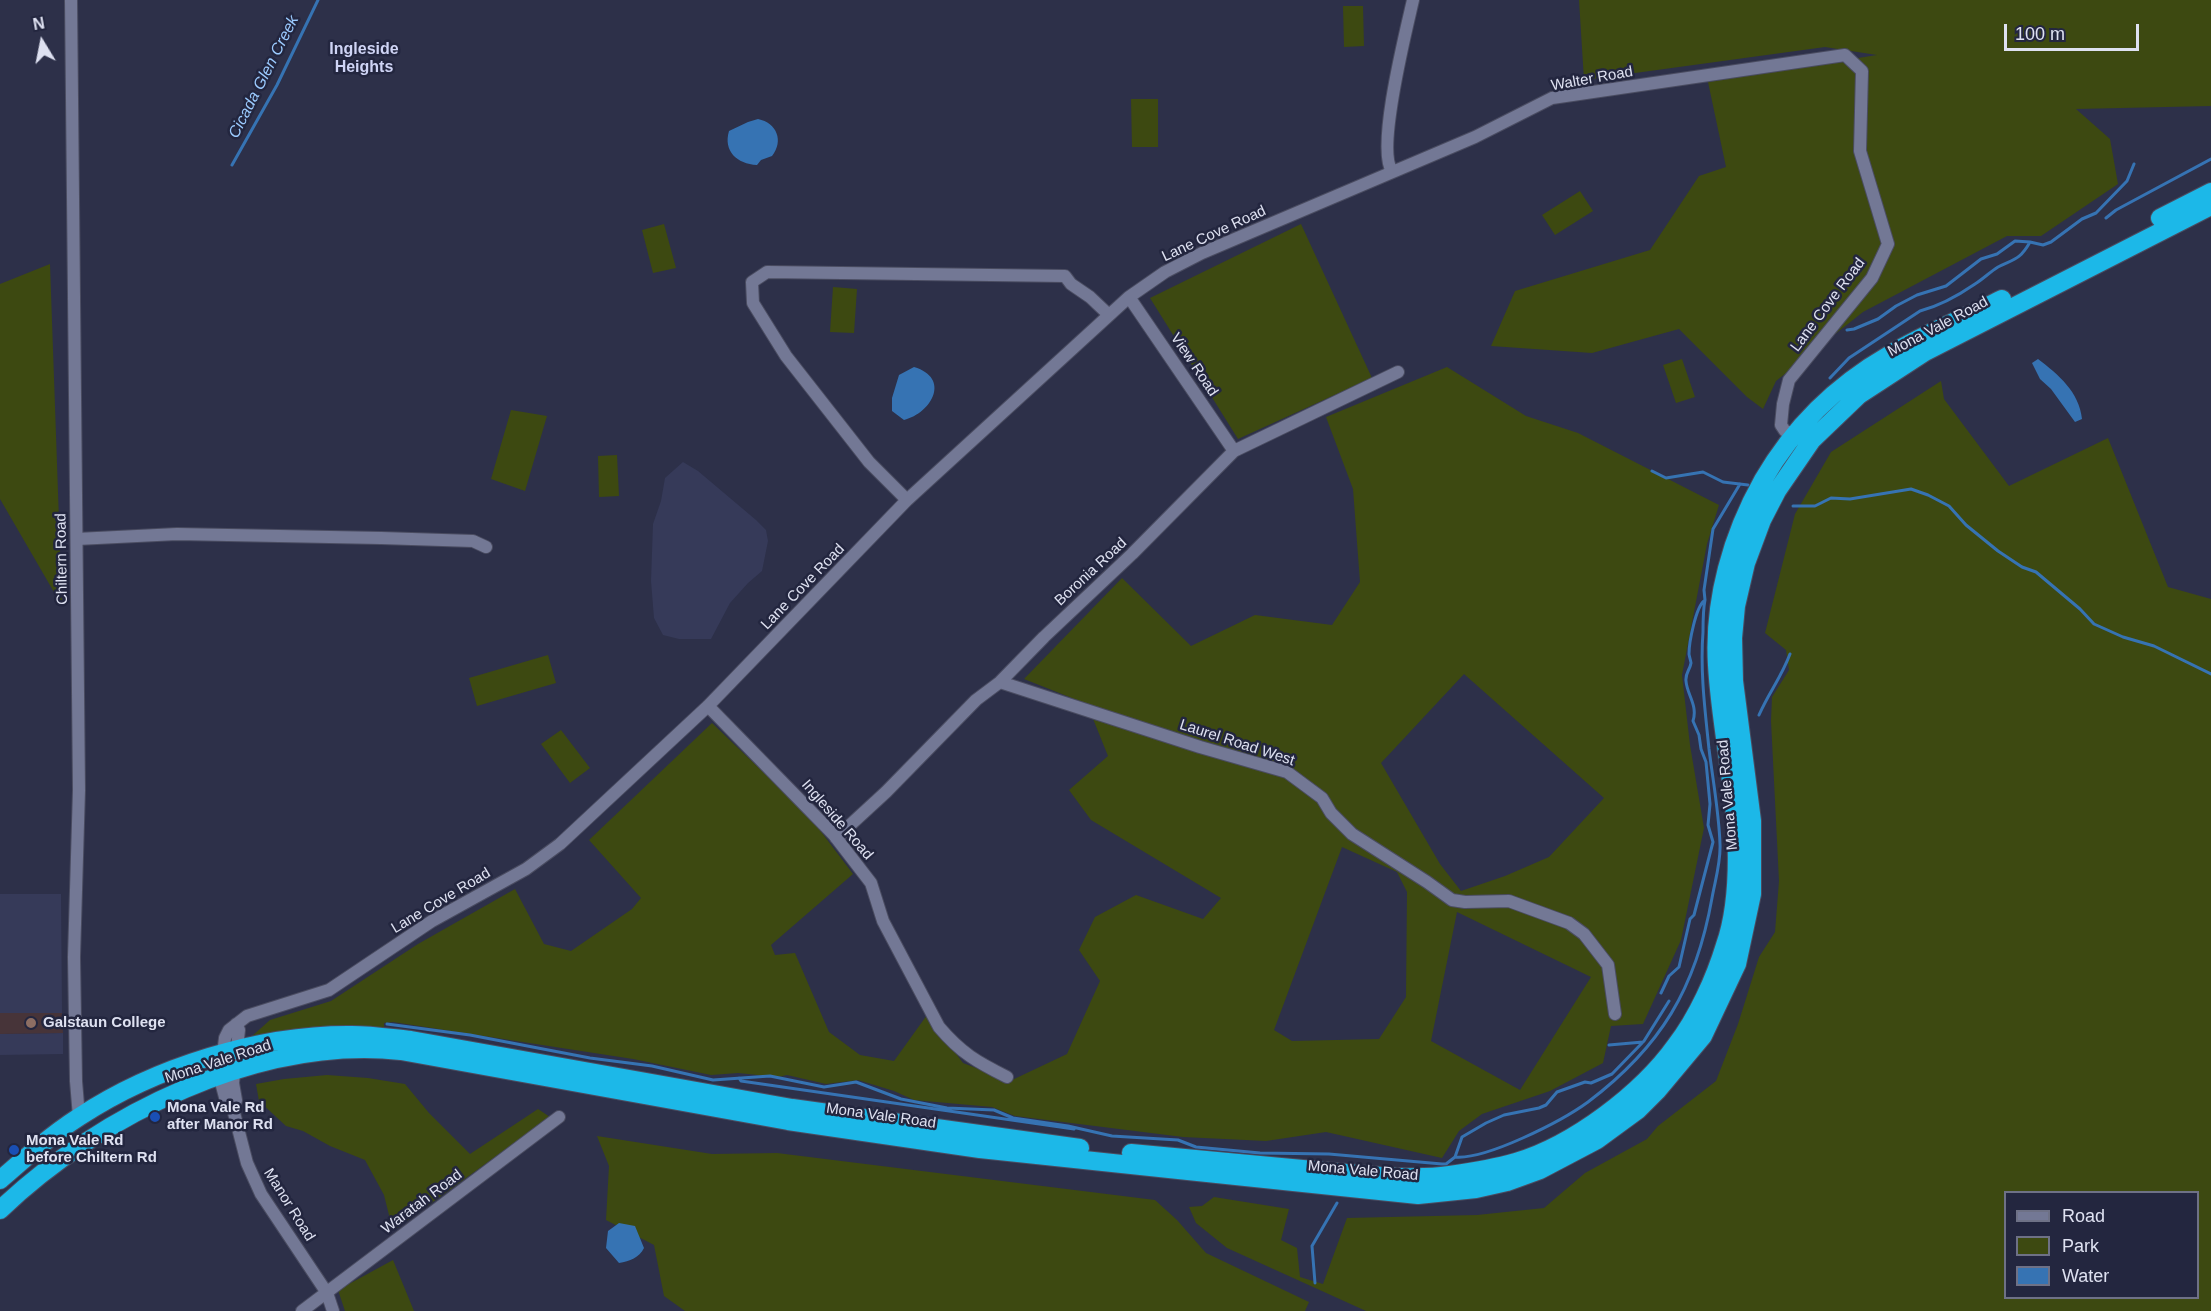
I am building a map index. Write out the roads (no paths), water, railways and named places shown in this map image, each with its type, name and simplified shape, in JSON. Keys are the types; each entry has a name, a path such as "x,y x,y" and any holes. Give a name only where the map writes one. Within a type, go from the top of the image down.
{"highway":[{"name":"Mona Vale Road","path":"0,1180 79,1117 141,1084 176,1070 230,1052 301,1038 372,1035 463,1049 803,1110 1090,1149 1386,1176 1447,1176 1517,1161 1568,1139 1614,1109 1648,1077 1676,1045 1707,993 1726,943 1736,886 1736,829 1716,663 1725,574 1739,529 1763,480 1796,434 1819,407 1888,355 2211,192"},
{"name":"Mona Vale Road","path":"0,1209 59,1159 122,1119 169,1096 228,1074 312,1054 358,1049 389,1049 788,1121 980,1149 1153,1168 1418,1195 1507,1182 1540,1170 1597,1140 1638,1110 1657,1091 1703,1036 1737,964 1752,894 1752,821 1734,681 1733,638 1736,606 1746,563 1762,520 1777,490 1812,440 1859,395 1925,352 2211,206"},
{"path":"79,1117 93,1128 122,1119"},
{"path":"59,1159 76,1137 79,1117"}],"street":[{"name":"Chiltern Road","path":"71,0 79,790 74,957 76,1081 79,1117"},
{"path":"1392,171 1387,158 1391,101 1413,0"},
{"name":"Walter Road","path":"1392,171 1475,137 1552,98 1845,55 1862,71 1860,151"},
{"name":"Lane Cove Road","path":"1796,434 1785,431 1781,425 1789,380 1872,278 1888,244 1860,151"},
{"name":"Lane Cove Road","path":"228,1074 230,1052 239,1030 236,1024 247,1016 329,990 432,921 526,869 560,844 708,706 907,500 1129,297 1165,273 1202,253 1392,171"},
{"path":"907,500 869,462 786,356 753,303 752,282 767,272 1065,276 1071,284 1090,297 1109,315"},
{"name":"View Road","path":"1129,297 1234,451"},
{"name":"Boronia Road","path":"836,838 886,792 976,700 1000,682 1132,554 1234,451 1398,372"},
{"path":"77,539 177,534 381,537 468,541 486,547"},
{"name":"Laurel Road West","path":"1000,682 1287,772 1322,798 1331,813 1358,839 1401,864 1452,900 1509,901 1569,923 1584,934 1608,965 1615,1014"},
{"name":"Ingleside Road","path":"708,706 836,838 871,883 883,921 939,1027 951,1042 974,1061 1007,1077"},
{"name":"Manor Road","path":"228,1074 233,1083 236,1100 233,1109 243,1153 256,1186 327,1293 333,1311"},
{"name":"Waratah Road","path":"302,1311 559,1117"}],"water":[{"path":"758,119 770,124 774,129 777,133 778,144 772,156 761,160 757,165 743,162 733,155 728,145 728,138 729,131"},
{"path":"2038,359 2067,385 2077,400 2082,419 2075,422 2051,389 2040,379 2032,363"},
{"path":"914,367 925,372 932,379 933,395 923,410 904,420 892,411 892,398 899,375"},
{"path":"619,1223 635,1226 644,1248 634,1258 619,1263 606,1248 608,1231"}],"waterway":[{"name":"Cicada Glen Creek","path":"232,165 277,85 318,0"},
{"path":"2106,218 2116,210 2211,159"},
{"path":"1830,378 1849,358 1920,311 1956,296 1998,267 2016,258 2030,242 2043,245 2051,242 2082,219 2096,213 2127,181 2134,164"},
{"path":"1847,330 1878,319 1917,295 1946,286 1981,259 1997,254 2015,241 2030,242"},
{"path":"1652,471 1666,478 1703,472 1723,482 1748,485"},
{"path":"1455,1157 1469,1156 1504,1146 1543,1129 1588,1102 1636,1060 1655,1037 1685,988 1705,930 1720,851 1703,690 1704,590 1713,529 1740,484"},
{"path":"1793,506 1815,506 1831,498 1850,499 1911,489 1928,495 1949,506 1966,525 1998,551 2022,567 2036,572 2080,609 2094,624 2123,637 2154,646 2211,674"},
{"path":"1661,993 1669,976 1679,967 1690,919 1694,915 1713,842 1708,825 1710,804 1706,762 1693,721 1694,710 1686,678 1691,663 1689,649 1694,625 1698,610 1704,601"},
{"path":"1759,715 1790,654"},
{"path":"387,1024 470,1035 590,1058 652,1066 713,1080 770,1076 824,1087 856,1082 901,1099 947,1108 994,1110 1013,1118 1068,1126 1112,1136 1178,1140 1196,1147 1260,1153 1329,1154 1446,1164 1455,1157 1462,1137 1486,1123 1504,1115 1539,1108 1546,1105 1557,1092 1585,1082 1591,1083 1612,1074 1644,1041 1669,1001"},
{"path":"1609,1045 1643,1042"},
{"path":"739,1078 741,1081 1074,1129"},
{"path":"1315,1283 1312,1246 1337,1203"}],"place":[{"name":"Galstaun College","path":"31,1023"},
{"name":"Mona Vale Rd after Manor Rd","path":"155,1117"},
{"name":"Mona Vale Rd before Chiltern Rd","path":"14,1150"}],"district":[{"name":"Ingleside Heights","path":"364,59"}]}
